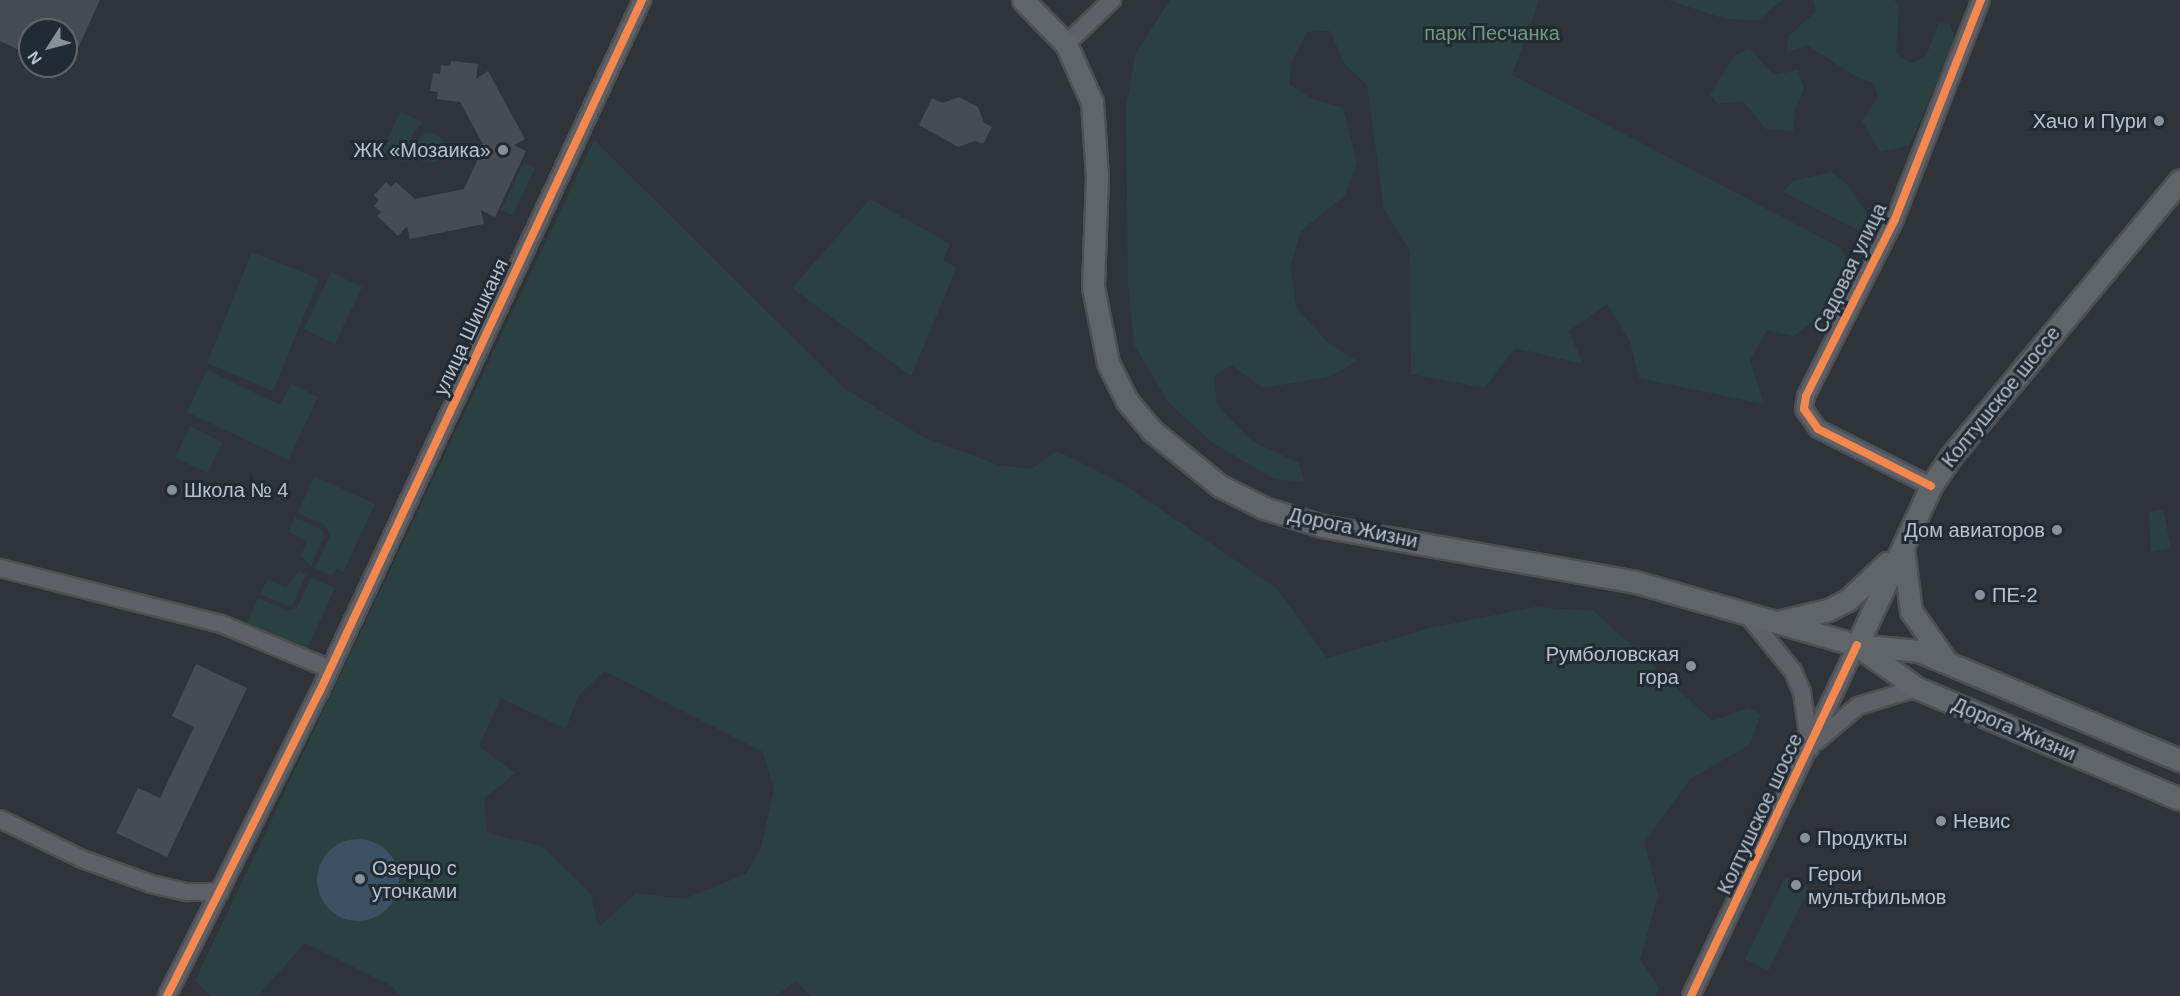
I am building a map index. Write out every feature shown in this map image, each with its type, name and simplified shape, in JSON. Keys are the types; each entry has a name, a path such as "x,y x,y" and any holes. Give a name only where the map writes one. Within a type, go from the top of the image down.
{"main road":[{"name":"Дорога Жизни","path":"1023,0 1066,44 1092,102 1095,129 1092,287 1097,328 1108,363 1127,400 1185,461 1220,486 1264,507 1322,526 1632,581 1742,609 1857,645 1919,651 2180,760"},
{"name":"Колтушское шоссе","path":"1857,645 1931,486 2032,356 2180,180"},
{"path":"1781,621 1827,610 1848,600 1869,585 1903,544"},
{"path":"1903,544 1911,611 1947,662"},
{"name":"Дорога Жизни","path":"1857,645 1917,688 2180,799"}],"street":[{"name":"улица Шишканя","path":"167,996 330,669 642,0"},
{"path":"1066,44 1112,0"},
{"name":"Садовая улица","path":"1931,486 1818,429 1804,409 1806,396 1895,219 1982,0"},
{"path":"0,568 222,624 330,669"},
{"path":"1742,609 1793,671 1802,692 1810,748"},
{"name":"Колтушское шоссе","path":"1691,996 1857,645"},
{"path":"1810,748 1858,706 1917,688"},
{"path":"0,819 82,859 151,884 187,892 220,892"}],"green space":[{"name":"парк Песчанка","path":"1170,0 1539,0 1512,75 1841,248 1852,267 1828,311 1793,336 1767,330 1750,360 1764,404 1639,378 1630,341 1607,304 1569,331 1583,364 1515,348 1485,388 1411,374 1410,251 1384,209 1367,85 1344,63 1330,31 1307,32 1291,63 1289,84 1312,99 1343,108 1357,163 1345,195 1301,231 1290,266 1297,309 1327,342 1357,361 1329,377 1263,388 1231,365 1214,376 1217,405 1253,442 1299,463 1304,482 1274,479 1213,443 1168,402 1134,344 1128,284 1126,108 1135,55"},
{"path":"1668,0 1782,0 1758,20 1725,19"},
{"path":"1813,0 1894,0 1899,5 1896,54 1911,63 1926,56 1939,23 1950,24 1955,39 1910,145 1880,152 1862,121 1878,97 1874,83 1855,76 1807,45 1787,53 1788,37 1816,11"},
{"path":"1750,49 1774,75 1798,70 1804,89 1795,109 1793,131 1766,129 1743,101 1718,104 1710,94 1735,55"},
{"path":"400,112 423,122 412,134 404,162 382,151"},
{"path":"430,133 441,137 445,148 441,159 430,163 419,159 415,148 419,137"},
{"path":"594,140 844,388 923,437 998,465 1031,469 1057,451 1125,485 1277,589 1327,658 1430,628 1535,607 1594,611 1712,721 1748,708 1761,714 1749,745 1690,779 1644,843 1658,894 1640,960 1659,988 1656,996 811,996 796,981 776,996 401,996 392,986 305,943 260,993 262,996 211,996 195,981","holes":["604,671 763,752 774,789 761,848 746,874 684,899 636,893 598,928 591,894 542,846 487,833 484,799 515,773 479,746 501,698 566,729 578,696"]},
{"path":"524,162 535,168 513,215 501,210"},
{"path":"1832,172 1847,184 1868,215 1869,227 1862,232 1783,192 1793,181"},
{"path":"870,199 950,244 943,261 957,267 911,376 792,288"},
{"path":"252,252 319,279 273,391 207,363"},
{"path":"331,272 362,287 335,344 304,329"},
{"path":"207,370 280,405 291,384 318,397 288,460 187,412"},
{"path":"190,426 222,442 208,473 175,458"},
{"path":"314,476 375,504 343,572 336,569 332,576 315,568 330,536 326,526 298,513"},
{"path":"2163,509 2171,548 2151,552 2149,512"},
{"path":"295,517 322,530 324,536 311,566 301,556 307,541 289,532"},
{"path":"299,571 306,575 293,604 287,606 260,594 267,579 286,588"},
{"path":"311,577 335,588 307,649 246,626 258,598 287,611 297,608"},
{"path":"1785,877 1809,889 1768,971 1745,959"}],"water":[{"path":"358,839 374,842 387,851 396,864 399,880 396,896 387,909 374,918 358,921 342,918 329,909 320,896 317,880 320,864 329,851 342,842"}],"building":[{"path":"0,0 100,0 78,48 78,18 18,18 18,49 0,41"},
{"name":"ЖК «Мозаика»","path":"451,61 478,64 476,79 488,71 525,139 514,145 526,151 495,217 481,210 484,224 410,239 407,226 398,236 377,216 381,212 374,206 379,200 374,195 386,182 391,187 396,182 415,199 464,189 484,146 460,102 437,99 438,92 430,91 433,73 440,74 441,65 450,66"},
{"path":"959,97 978,107 984,123 992,127 983,144 975,141 958,147 919,125 932,98 943,103"},
{"path":"196,664 247,688 167,857 116,833 138,788 160,798 194,727 172,716"}],"cycle path":[{"path":"167,996 319,693 642,0"},
{"path":"1931,486 1818,429 1804,409 1806,396 1895,219 1981,0"},
{"path":"1691,996 1857,645"}],"place":[{"name":"Хачо и Пури","path":"2159,121"},
{"name":"ЖК «Мозаика»","path":"503,150"},
{"name":"Школа № 4","path":"172,490"},
{"name":"Дом авиаторов","path":"2057,530"},
{"name":"ПЕ-2","path":"1980,595"},
{"name":"Румболовская гора","path":"1691,666"},
{"name":"Невис","path":"1941,821"},
{"name":"Продукты","path":"1805,838"},
{"name":"Озерцо с уточками","path":"360,879"},
{"name":"Герои мультфильмов","path":"1796,885"}]}
